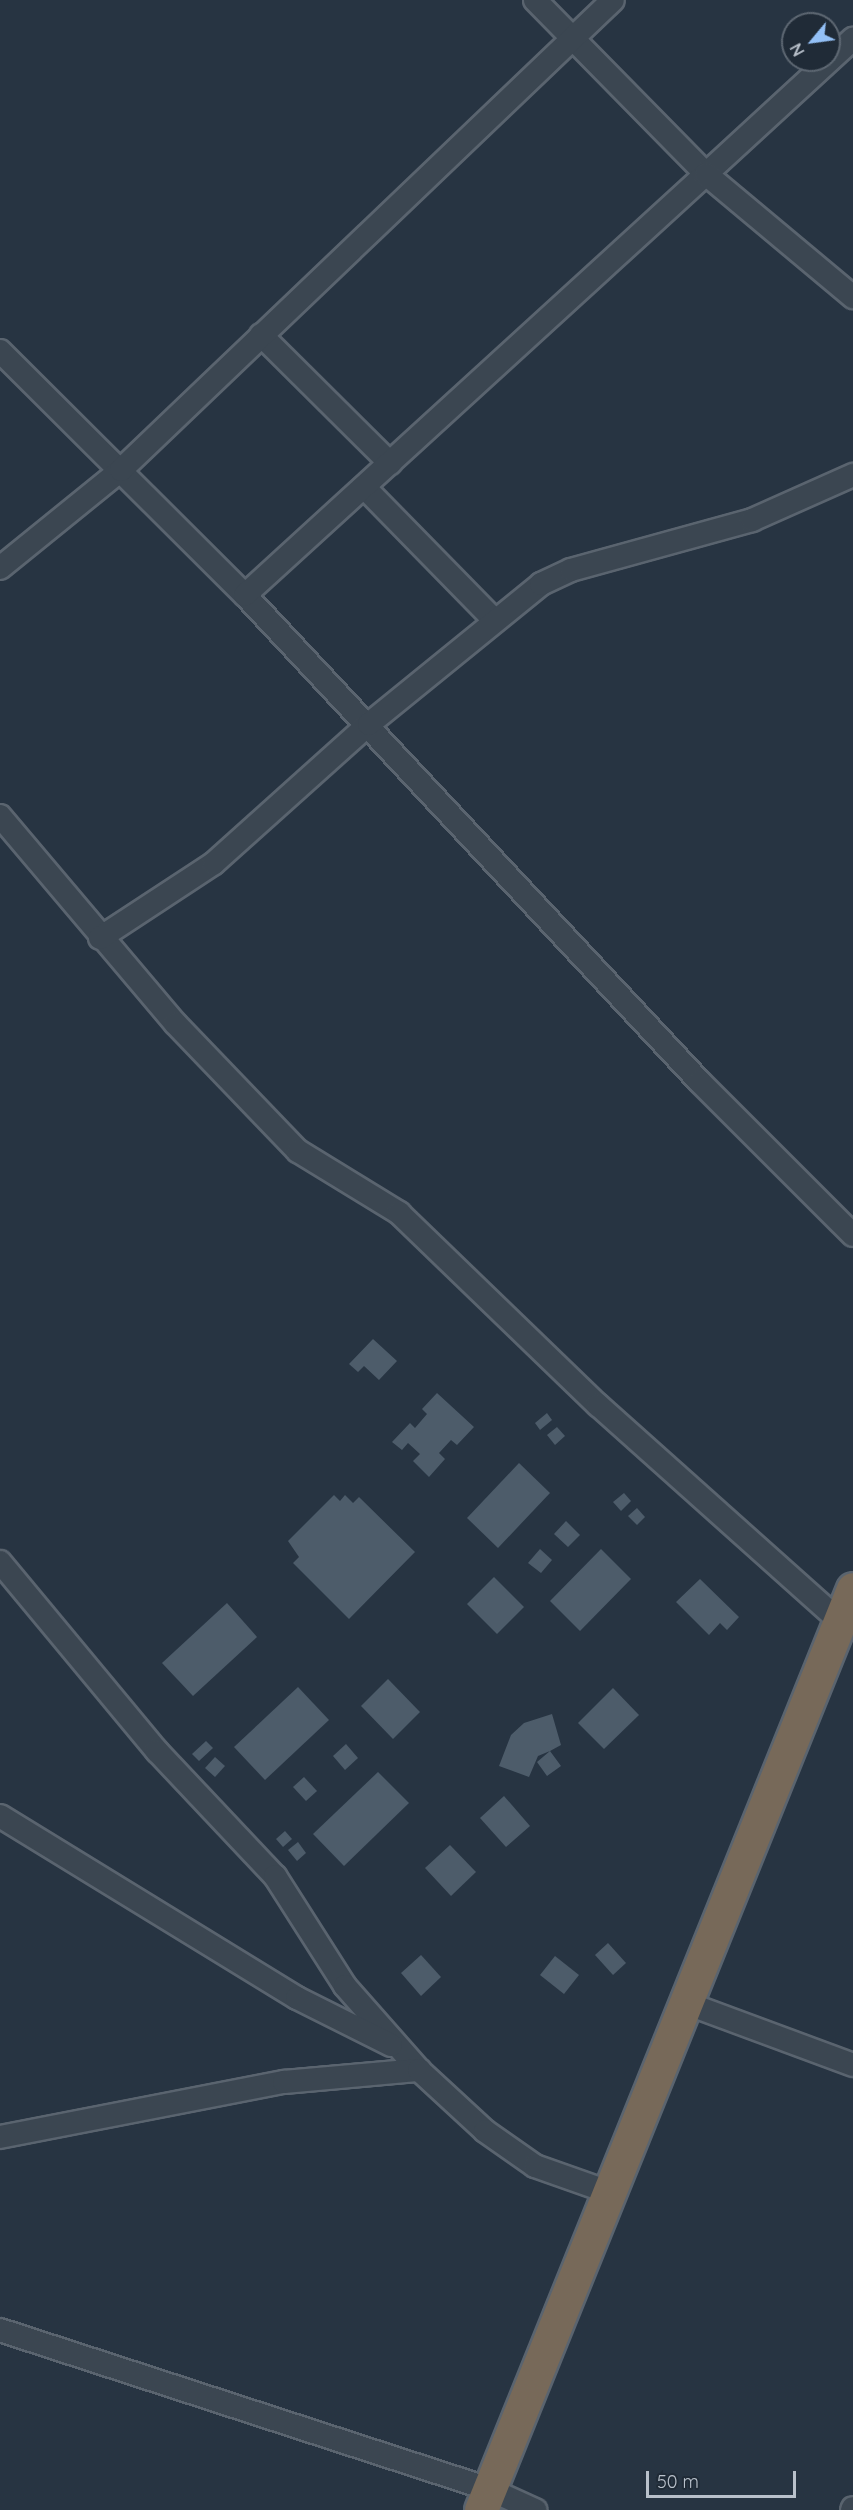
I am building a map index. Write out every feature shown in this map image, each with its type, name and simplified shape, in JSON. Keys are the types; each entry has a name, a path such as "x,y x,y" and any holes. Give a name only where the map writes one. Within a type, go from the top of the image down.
{"highway":[{"path":"485,2500 683,2002 853,1589"}],"street":[{"path":"535,0 706,174 853,297"},
{"path":"0,568 121,470 612,0"},
{"path":"245,595 853,39"},
{"path":"261,335 390,463"},
{"path":"0,351 245,595 369,724 700,1082 853,1235"},
{"path":"100,938 214,862 369,724 542,584 571,570 752,520 853,475"},
{"path":"364,487 495,621"},
{"path":"0,816 100,938 298,1150 399,1213 598,1405 841,1622"},
{"path":"0,1563 157,1751 275,1876 345,1986 419,2070 485,2131 535,2166 609,2192"},
{"path":"0,1816 297,1998 403,2052"},
{"path":"683,2002 853,2066"},
{"path":"0,2137 284,2082 419,2070"},
{"path":"0,2330 485,2500 535,2510"}],"building":[{"path":"373,1339 397,1361 379,1380 364,1366 358,1372 349,1364"},
{"path":"437,1393 474,1427 457,1445 451,1440 439,1453 445,1459 429,1477 413,1461 420,1454 408,1443 402,1450 392,1442 410,1423 415,1428 427,1414 422,1409"},
{"path":"547,1413 552,1420 540,1430 535,1423"},
{"path":"557,1427 565,1436 555,1445 547,1435"},
{"path":"519,1463 550,1493 498,1548 467,1518"},
{"path":"624,1493 631,1501 621,1511 613,1502"},
{"path":"334,1495 340,1501 345,1495 353,1503 359,1497 415,1552 349,1619 293,1563 299,1557 288,1541"},
{"path":"637,1508 645,1517 637,1525 628,1516"},
{"path":"566,1521 580,1535 568,1547 554,1534"},
{"path":"540,1549 552,1560 541,1573 528,1563"},
{"path":"601,1549 631,1579 580,1631 550,1601"},
{"path":"494,1577 524,1607 497,1634 467,1604"},
{"path":"700,1579 739,1617 727,1630 720,1623 709,1635 676,1602"},
{"path":"227,1603 257,1637 193,1696 162,1663"},
{"path":"388,1679 420,1712 393,1739 361,1706"},
{"path":"298,1687 329,1720 265,1780 234,1747"},
{"path":"613,1688 639,1715 604,1749 578,1723"},
{"path":"552,1714 561,1745 538,1756 529,1777 499,1766 511,1735 524,1723"},
{"path":"206,1741 213,1748 199,1761 192,1754"},
{"path":"346,1744 358,1758 345,1770 333,1756"},
{"path":"550,1751 561,1766 547,1776 537,1762"},
{"path":"215,1757 225,1766 215,1777 205,1768"},
{"path":"378,1772 409,1803 344,1866 313,1834"},
{"path":"304,1777 317,1791 306,1801 293,1787"},
{"path":"504,1796 530,1826 506,1847 480,1818"},
{"path":"285,1831 292,1839 283,1847 276,1839"},
{"path":"298,1842 306,1853 297,1861 288,1850"},
{"path":"450,1845 476,1872 451,1896 425,1868"},
{"path":"608,1943 626,1963 613,1975 595,1955"},
{"path":"421,1955 441,1977 421,1996 401,1973"},
{"path":"555,1956 579,1975 564,1994 540,1975"}]}
